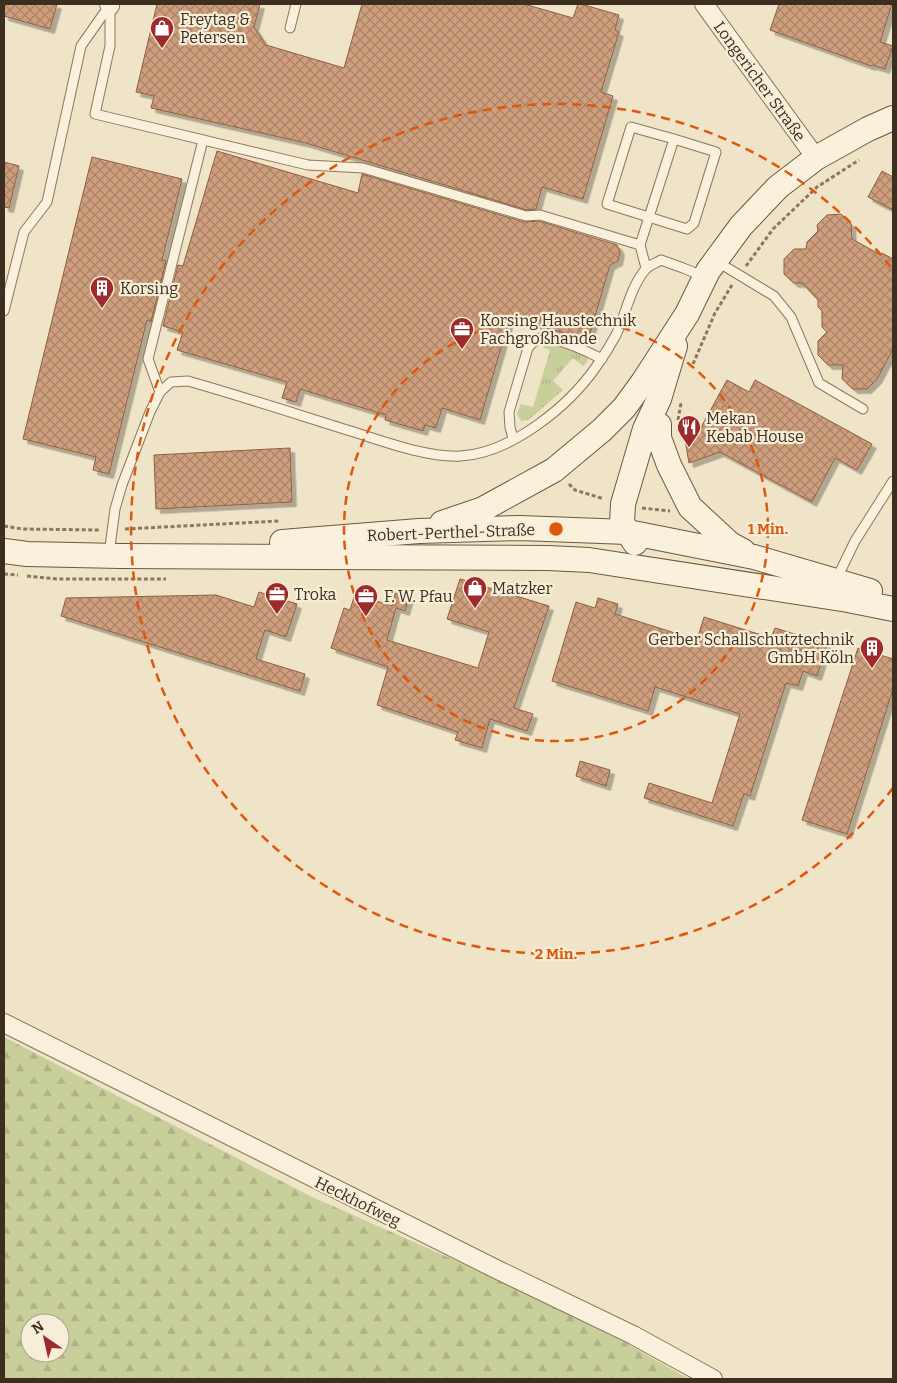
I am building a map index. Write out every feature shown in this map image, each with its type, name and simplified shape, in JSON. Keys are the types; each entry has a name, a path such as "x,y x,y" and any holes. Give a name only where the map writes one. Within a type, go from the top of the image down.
{"street":[{"name":"Longericher Straße","path":"704,4 816,158"},
{"name":"Longericher Straße","path":"419,531 483,509 554,470 624,408 687,314 710,269 741,226 778,187 816,158 868,128 893,118"},
{"name":"Longericher Straße","path":"589,560 614,549 628,532 668,425 670,400 687,314"},
{"name":"Longericher Straße","path":"669,573 646,559 622,523 623,504 645,429 670,400"},
{"name":"Longericher Straße","path":"668,425 659,438 669,465 690,508 730,544 754,557"},
{"name":"Robert-Perthel-Straße","path":"114,555 419,531 520,528 628,532 754,557 893,600"},
{"name":"Robert-Perthel-Straße","path":"4,550 26,554 548,558 589,560 848,600 893,609"},
{"name":"Heckhofweg","path":"4,1022 498,1270 634,1335 713,1379"}],"lane":[{"path":"290,28 296,4"},
{"path":"109,5 110,46 95,114 308,165 363,168 526,216 540,215 640,245"},
{"path":"4,311 24,232 47,202 81,46 109,5"},
{"path":"631,127 716,152 694,223 686,229 649,217 607,204 631,127"},
{"path":"646,268 640,245 674,139"},
{"path":"160,392 148,359 203,140"},
{"path":"114,555 112,530 122,485 150,412 160,392 171,382 188,381 372,438 433,454 461,456 484,452 505,444 538,425 567,400 595,368 616,335 636,282 646,268 661,260 683,268 710,269 738,276 774,296 791,317 819,383 863,410"},
{"path":"513,439 509,412 528,348 533,341 543,337 591,352 602,358"},
{"path":"835,581 855,542 893,481"}],"path":[{"path":"690,371 715,313 738,276 773,229 817,188 862,158"},
{"path":"668,425 670,400"},
{"path":"4,526 22,529 112,530 279,521"}],"green space":[{"path":"548,343 585,354 588,358 587,362 583,366 573,358 553,381 563,390 528,420 521,421 517,414 521,404 533,407 550,350 543,347"},
{"path":"4,1037 310,1196 493,1277 624,1342 689,1379 4,1379"}],"building":[{"path":"4,4 57,4 50,29 4,16"},
{"path":"157,4 260,4 254,27 266,45 344,68 362,4 524,4 573,18 578,4 581,4 619,15 615,30 619,32 601,92 613,96 583,199 542,187 536,209 527,210 306,143 151,108 154,96 136,92"},
{"path":"779,4 892,4 880,42 893,46 885,69 871,66 770,30"},
{"path":"217,151 358,193 362,174 524,222 539,221 617,245 620,251 618,261 610,265 588,340 510,317 480,420 442,408 436,428 425,425 423,431 385,420 386,415 300,389 296,402 282,398 287,382 177,350 183,332 163,326 178,265 183,266"},
{"name":"Korsing","path":"92,157 182,179 162,260 166,261 151,322 147,320 109,474 93,470 96,457 23,439"},
{"path":"4,162 19,166 9,208 4,207"},
{"path":"882,171 893,177 893,210 868,197"},
{"path":"841,214 851,224 852,239 881,255 882,253 893,259 893,349 877,379 867,389 853,389 842,379 843,365 828,365 818,355 818,341 827,332 822,327 822,311 818,307 818,300 802,283 794,283 784,274 784,259 794,249 806,249 807,242 818,231 817,225 827,215"},
{"path":"727,380 749,392 755,380 872,444 857,470 835,458 812,502 720,452 689,463 684,434 694,440"},
{"path":"290,448 292,502 156,509 154,455"},
{"path":"460,579 549,606 514,708 533,714 527,731 490,719 482,748 455,740 458,732 377,705 388,667 331,648 344,608 350,610 355,594 392,606 395,593 409,597 405,611 396,608 387,640 478,668 489,632 447,619"},
{"path":"259,592 297,604 286,637 265,630 256,659 305,674 300,691 61,616 66,598 216,595 254,607"},
{"path":"598,598 618,604 615,614 697,640 704,617 771,638 775,628 827,644 817,676 803,671 798,686 786,683 750,796 744,794 733,826 644,798 649,783 712,803 740,714 655,687 648,711 552,681 576,602 595,608"},
{"path":"858,648 893,659 893,689 847,834 802,820"},
{"path":"580,761 610,770 606,786 576,776"}],"place":[{"name":"Freytag & Petersen","path":"162,49"},
{"name":"Korsing","path":"102,309"},
{"name":"Korsing Haustechnik Fachgroßhande","path":"462,350"},
{"name":"Mekan Kebab House","path":"689,448"},
{"name":"Matzker","path":"475,609"},
{"name":"Troka","path":"277,615"},
{"name":"F. W. Pfau","path":"366,617"},
{"name":"Gerber Schallschutztechnik GmbH Köln","path":"872,669"}]}
